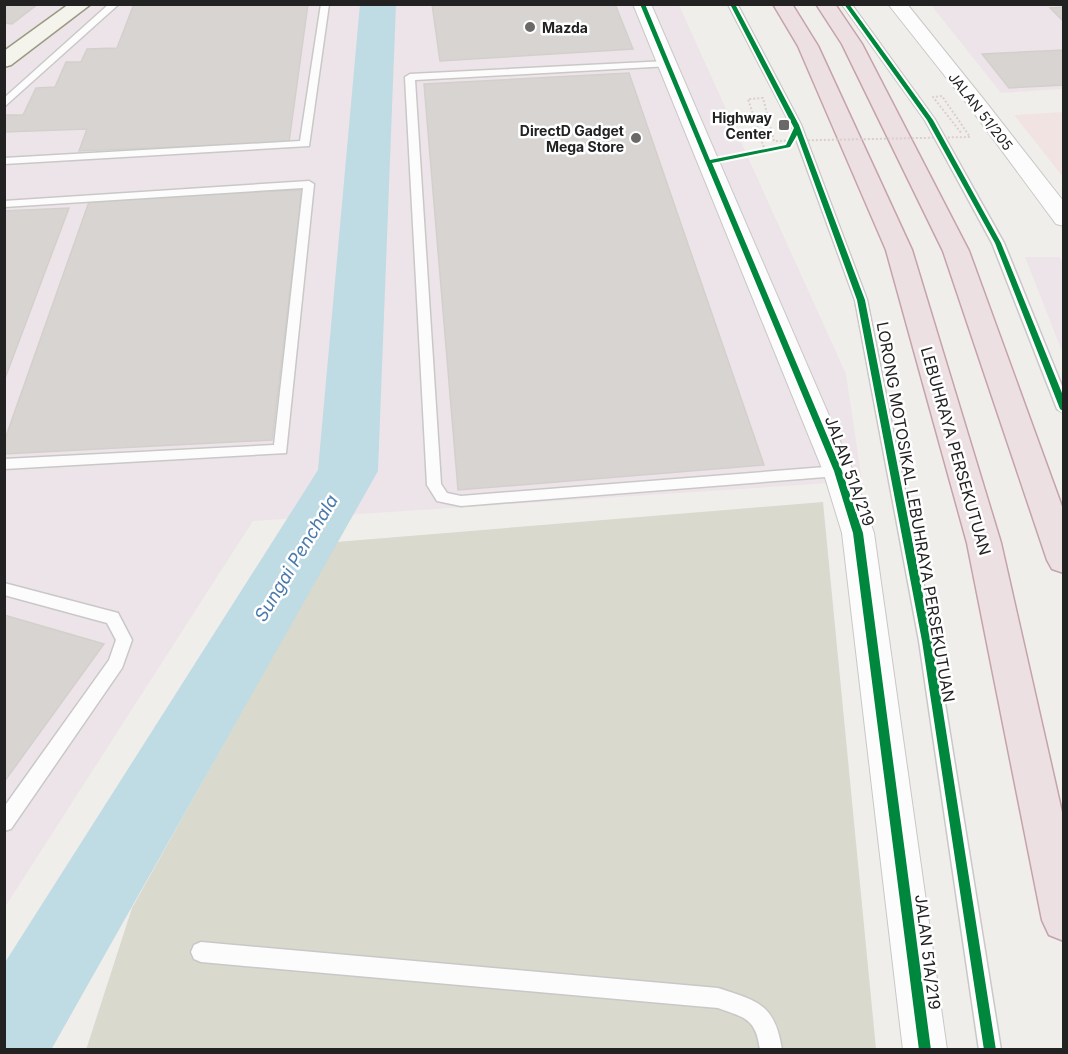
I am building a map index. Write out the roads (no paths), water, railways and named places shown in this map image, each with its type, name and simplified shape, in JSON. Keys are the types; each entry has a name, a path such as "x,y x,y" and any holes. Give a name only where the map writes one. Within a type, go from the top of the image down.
{"highway":[{"name":"LEBUHRAYA PERSEKUTUAN","path":"782,4 808,46 899,249 984,543 1064,920"},
{"path":"825,4 852,44 956,251 1064,560"}],"street":[{"path":"4,62 82,4"},
{"name":"JALAN 51A/219","path":"642,4 837,471 858,533 925,1050"},
{"name":"JALAN 51/205","path":"897,4 978,105 1064,219"}],"lane":[{"path":"4,104 115,4"},
{"path":"4,161 305,144 325,4"},
{"name":"LORONG MOTOSIKAL LEBUHRAYA PERSEKUTUAN","path":"732,4 797,128 861,300 927,641 990,1050"},
{"path":"846,4 930,120 998,243 1064,409"},
{"path":"667,64 410,77 435,484 442,497 461,501 837,471"},
{"path":"4,204 309,184 281,450 4,465"},
{"path":"4,589 112,618 124,640 116,663 4,823"},
{"path":"201,952 718,998 756,1012 769,1027 771,1050"}],"waterway":[{"name":"Sungai Penchala","path":"4,1046 348,471 378,4"}],"place":[{"name":"Mazda","path":"530,27"},
{"name":"Highway Center","path":"784,125"},
{"name":"DirectD Gadget Mega Store","path":"636,138"}]}
